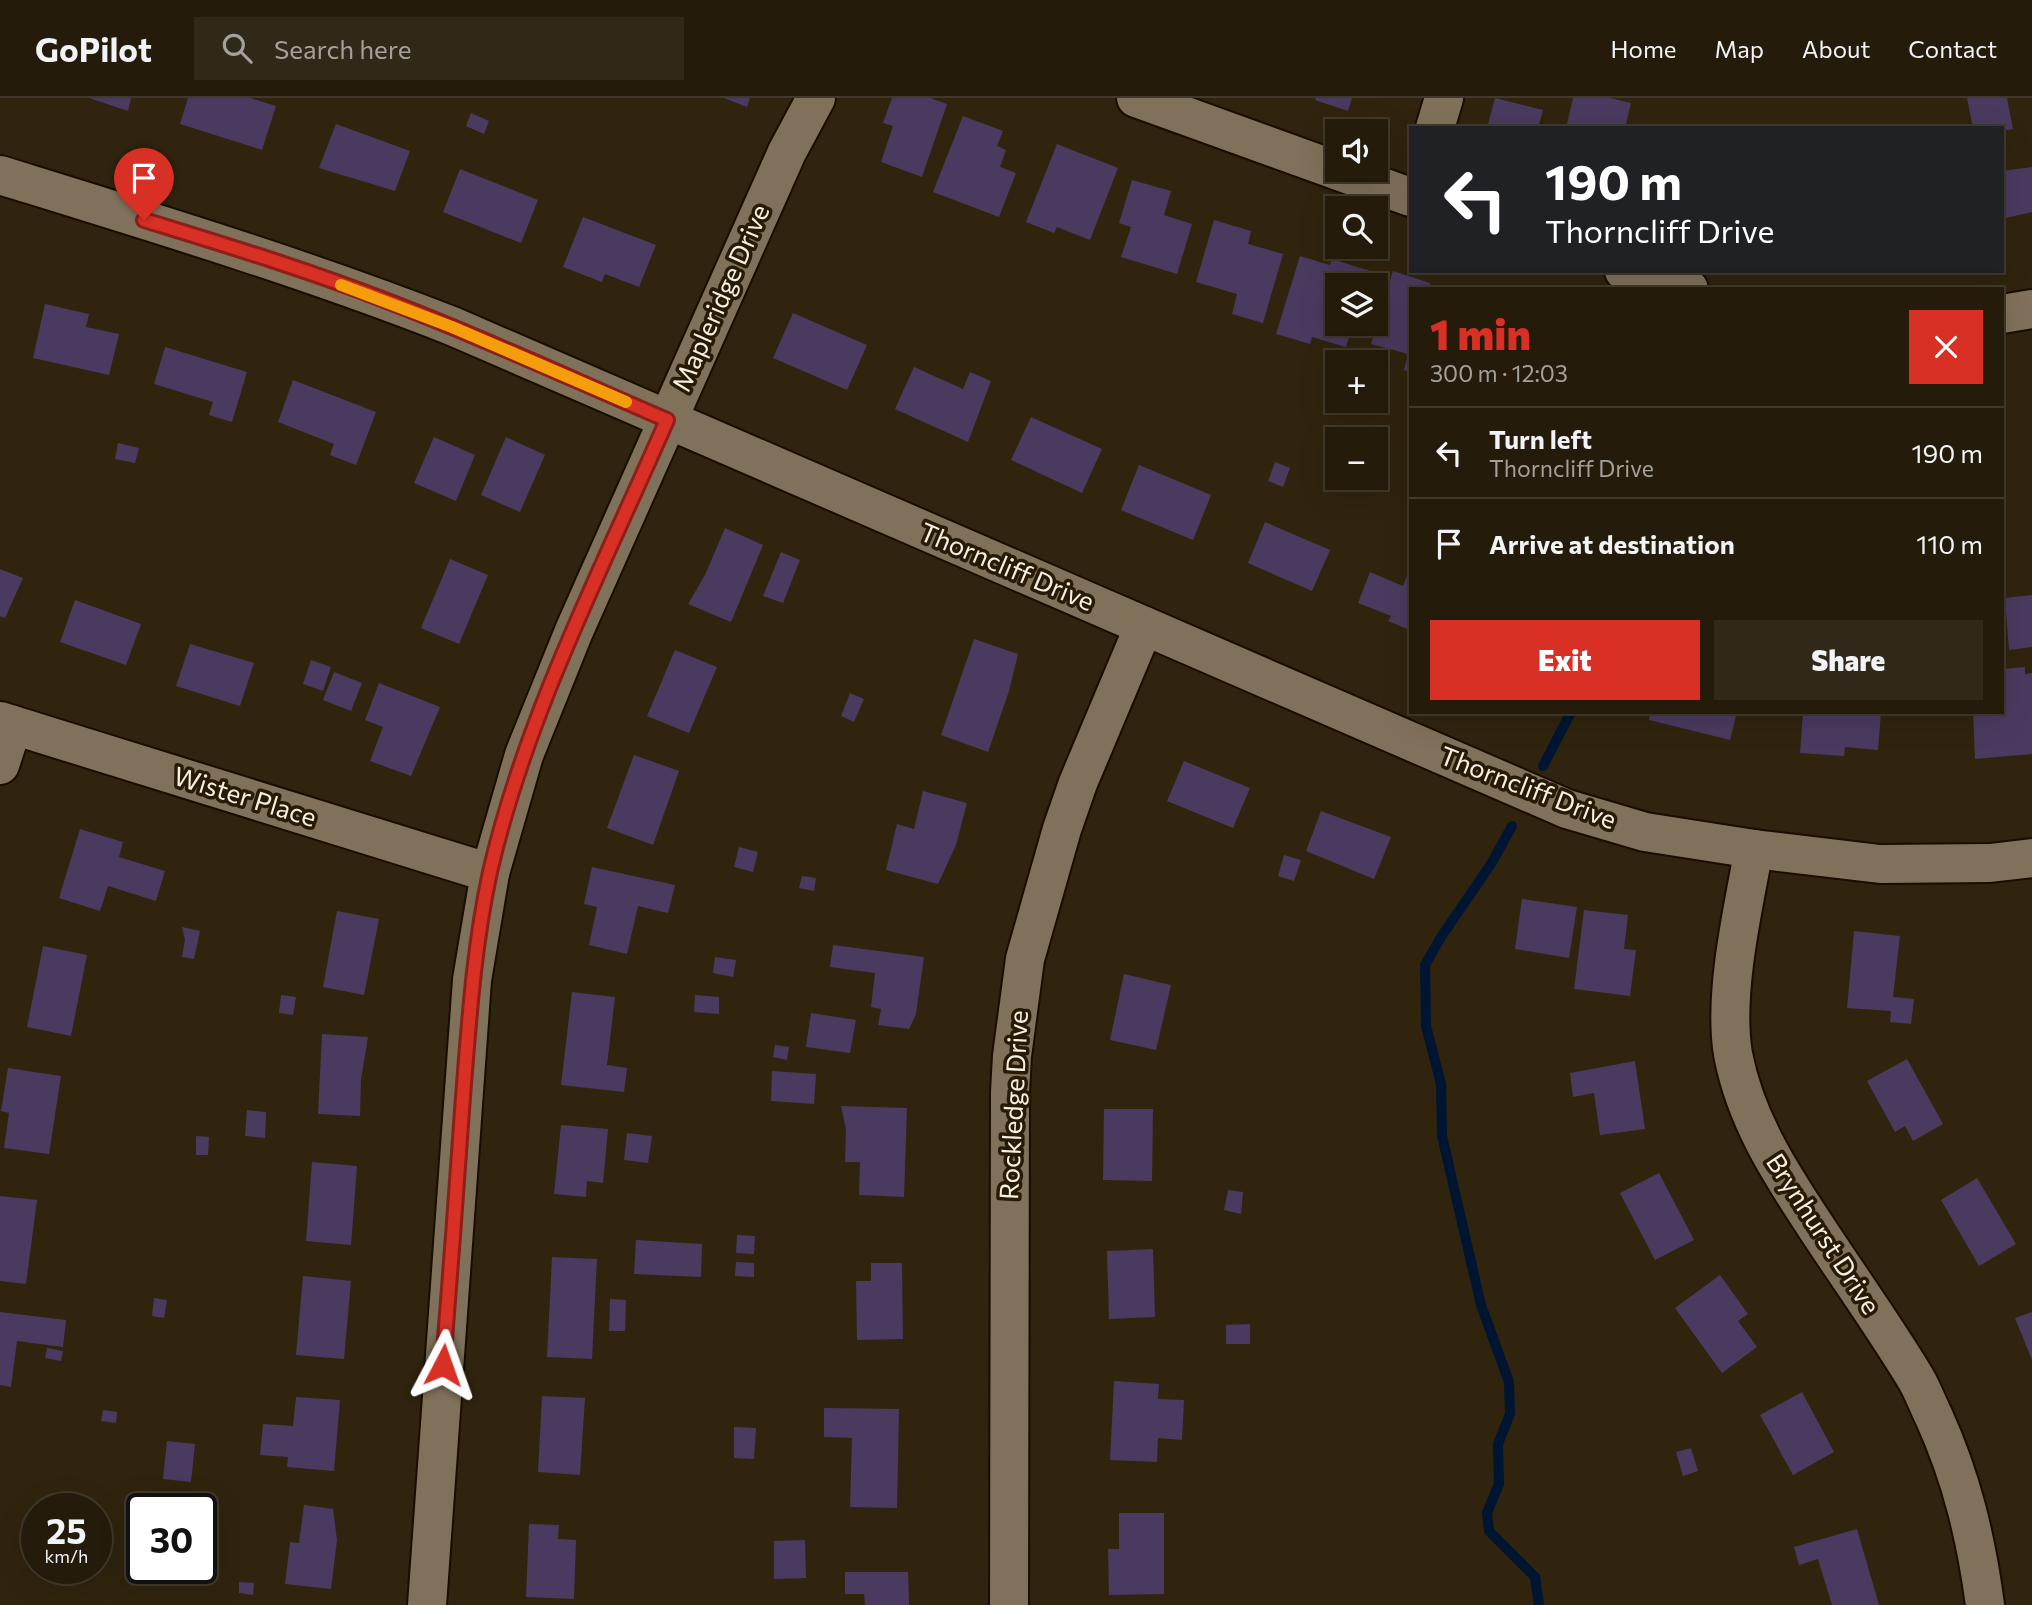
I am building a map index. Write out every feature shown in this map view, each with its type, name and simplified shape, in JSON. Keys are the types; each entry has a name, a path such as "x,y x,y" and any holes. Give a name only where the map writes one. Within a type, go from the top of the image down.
{"street":[{"name":"Mapleridge Drive","path":"427,1605 472,980 490,873 524,755 574,631 787,152 816,98"},
{"path":"1136,98 1409,197"},
{"path":"1436,126 1444,98"},
{"name":"Thorncliff Drive","path":"0,175 241,250 452,327 1567,809 1645,832 1754,849 1880,864 1990,863 2032,858"},
{"path":"1631,273 1682,287"},
{"path":"2004,314 2032,309"},
{"name":"Rockledge Drive","path":"1009,1605 1010,1092 1021,987 1025,959 1062,829 1078,783 1144,626"},
{"path":"0,765 6,723"},
{"name":"Wister Place","path":"6,723 490,873"},
{"name":"Brynhurst Drive","path":"1754,849 1736,952 1731,1018 1733,1051 1741,1087 1751,1115 1778,1169 1917,1381 1950,1453 1963,1490 1978,1555 1985,1605"}],"building":[{"path":"89,98 131,98 128,111"},
{"path":"188,98 250,98 276,106 262,150 180,124"},
{"path":"724,98 750,98 747,107"},
{"path":"892,98 930,98 947,104 922,177 881,162 893,126 883,123"},
{"path":"1352,98 1348,111 1315,100"},
{"path":"1495,98 1543,110 1539,126 1488,126"},
{"path":"1573,98 1610,98 1631,103 1625,126 1566,126"},
{"path":"1967,98 2007,98 2013,129 2004,131 2004,126 1973,126"},
{"path":"471,113 489,121 484,134 466,126"},
{"path":"963,116 1003,131 997,146 1006,150 1000,167 1016,173 999,217 933,192"},
{"path":"336,124 410,151 395,191 319,168"},
{"path":"1057,144 1118,168 1090,240 1057,227 1054,233 1026,222"},
{"path":"2032,167 2032,212 2004,219 2004,171"},
{"path":"460,169 538,200 521,243 443,212"},
{"path":"1132,180 1171,191 1164,215 1192,224 1177,274 1121,257 1131,227 1119,223"},
{"path":"583,217 656,245 639,287 605,274 602,282 563,267"},
{"path":"1214,220 1251,231 1248,244 1283,254 1263,323 1232,314 1237,294 1196,282"},
{"path":"1300,256 1330,265 1332,259 1370,271 1325,273 1325,336 1349,336 1346,347 1312,337 1310,344 1276,334"},
{"path":"1393,271 1430,283 1429,287 1409,287 1409,372 1404,370 1408,354 1371,344 1373,336 1388,336 1388,288"},
{"path":"45,304 89,314 86,327 119,334 109,375 33,358"},
{"path":"793,313 867,345 847,390 773,358"},
{"path":"165,347 247,372 232,422 209,415 213,402 154,384"},
{"path":"914,367 963,389 970,372 991,381 968,442 895,409"},
{"path":"293,380 376,412 356,465 330,455 334,444 278,422"},
{"path":"1031,417 1102,449 1082,493 1011,460"},
{"path":"434,437 475,455 456,501 414,483"},
{"path":"506,437 545,455 520,512 481,495"},
{"path":"118,443 139,448 135,463 115,459"},
{"path":"1275,462 1290,468 1283,487 1268,481"},
{"path":"1139,465 1211,495 1193,540 1121,510"},
{"path":"1265,522 1330,550 1312,591 1248,563"},
{"path":"725,528 763,545 731,622 688,604 705,575"},
{"path":"781,552 800,560 783,603 763,596"},
{"path":"450,559 488,575 459,644 421,628"},
{"path":"0,569 23,578 5,618 0,616"},
{"path":"1370,572 1403,586 1407,576 1409,630 1388,621 1391,616 1358,603"},
{"path":"2032,595 2032,647 2009,650 2005,598"},
{"path":"75,600 141,624 126,665 60,642"},
{"path":"974,639 1018,654 1009,691 988,752 941,735"},
{"path":"190,644 254,663 240,706 176,686"},
{"path":"675,650 717,667 689,733 647,716"},
{"path":"311,660 331,667 323,691 303,684"},
{"path":"2025,667 2025,674 2032,673 2032,754 1975,759 1973,714 2004,714 2004,669"},
{"path":"334,672 362,683 351,711 323,700"},
{"path":"379,683 440,707 411,776 370,761 383,727 365,720"},
{"path":"850,693 864,699 854,722 841,716"},
{"path":"1650,714 1736,714 1730,740 1649,720"},
{"path":"1803,714 1881,714 1878,750 1845,747 1844,756 1800,753"},
{"path":"634,755 679,771 653,845 607,828"},
{"path":"1184,761 1250,788 1233,828 1167,801"},
{"path":"923,791 967,803 956,845 938,884 886,870 897,824 914,829"},
{"path":"1321,811 1391,837 1374,879 1306,851"},
{"path":"80,829 123,842 119,857 165,871 156,901 108,886 100,911 59,898"},
{"path":"739,847 758,852 753,872 734,867"},
{"path":"1284,855 1301,860 1294,881 1278,876"},
{"path":"592,867 675,885 668,913 638,906 627,954 589,945 597,907 584,904"},
{"path":"802,876 816,878 814,891 799,888"},
{"path":"1522,899 1577,907 1569,958 1515,949"},
{"path":"1584,910 1628,915 1624,949 1636,950 1630,996 1574,989"},
{"path":"337,911 379,919 364,995 323,987"},
{"path":"182,927 200,931 194,959 182,957 185,940"},
{"path":"1854,931 1900,936 1893,997 1914,999 1911,1024 1890,1022 1891,1011 1847,1008"},
{"path":"833,945 924,957 916,1014 909,1029 878,1025 881,1009 871,1007 875,973 830,967"},
{"path":"43,946 87,955 71,1036 27,1027"},
{"path":"715,957 736,960 733,977 713,973"},
{"path":"1124,974 1171,985 1156,1050 1110,1040"},
{"path":"572,992 615,997 607,1065 627,1068 624,1092 561,1085"},
{"path":"281,995 296,997 293,1015 279,1013"},
{"path":"695,995 719,997 719,1014 694,1012"},
{"path":"811,1013 856,1020 850,1053 806,1047"},
{"path":"322,1034 368,1037 361,1079 360,1116 318,1114"},
{"path":"775,1045 789,1047 787,1060 773,1057"},
{"path":"1907,1059 1943,1124 1913,1141 1905,1126 1895,1132 1867,1081"},
{"path":"1635,1061 1645,1129 1600,1135 1594,1093 1573,1097 1570,1073"},
{"path":"8,1068 61,1076 49,1154 4,1148 9,1113 1,1111"},
{"path":"772,1071 816,1074 814,1104 771,1101"},
{"path":"841,1106 907,1108 904,1197 859,1195 860,1162 845,1162 846,1129"},
{"path":"1104,1109 1153,1109 1152,1181 1103,1180"},
{"path":"247,1110 266,1112 265,1138 245,1136"},
{"path":"561,1125 608,1129 603,1183 587,1181 586,1197 554,1194"},
{"path":"627,1133 652,1136 648,1163 624,1160"},
{"path":"196,1136 209,1137 208,1155 196,1155"},
{"path":"312,1162 357,1166 351,1245 306,1241"},
{"path":"1659,1173 1694,1240 1655,1260 1620,1193"},
{"path":"1977,1178 2016,1244 1979,1266 1941,1200"},
{"path":"1228,1190 1243,1192 1241,1214 1224,1210"},
{"path":"0,1196 37,1200 26,1284 0,1281"},
{"path":"737,1235 755,1236 754,1254 736,1253"},
{"path":"636,1240 702,1244 701,1277 634,1274"},
{"path":"1153,1249 1155,1317 1109,1319 1107,1251"},
{"path":"552,1257 597,1259 592,1359 547,1357"},
{"path":"736,1262 754,1263 754,1277 735,1276"},
{"path":"871,1263 902,1263 903,1339 857,1340 856,1281 871,1281"},
{"path":"1720,1275 1748,1314 1738,1321 1757,1347 1722,1373 1675,1308"},
{"path":"303,1276 351,1281 344,1359 296,1355"},
{"path":"154,1298 167,1300 164,1318 152,1316"},
{"path":"610,1299 626,1300 625,1331 609,1331"},
{"path":"0,1312 66,1320 63,1347 17,1341 11,1387 0,1385"},
{"path":"2032,1312 2032,1360 2015,1318"},
{"path":"1250,1324 1250,1344 1226,1344 1226,1325"},
{"path":"47,1348 63,1351 61,1361 45,1358"},
{"path":"1114,1381 1159,1384 1158,1399 1184,1400 1182,1440 1158,1438 1157,1462 1110,1460"},
{"path":"1802,1392 1834,1452 1793,1475 1760,1415"},
{"path":"542,1396 585,1398 580,1475 538,1472"},
{"path":"296,1397 340,1400 334,1471 287,1467 288,1457 260,1455 263,1424 293,1426"},
{"path":"824,1408 899,1409 897,1508 850,1507 852,1438 824,1437"},
{"path":"103,1410 117,1412 116,1423 101,1421"},
{"path":"734,1427 756,1428 754,1459 734,1458"},
{"path":"167,1441 195,1444 191,1482 163,1479"},
{"path":"1691,1448 1698,1471 1683,1476 1676,1452"},
{"path":"304,1505 333,1509 337,1540 331,1589 285,1584 290,1542 299,1543"},
{"path":"1119,1513 1164,1513 1164,1594 1109,1595 1108,1549 1119,1549"},
{"path":"529,1524 559,1525 558,1539 576,1540 574,1599 526,1597"},
{"path":"1857,1529 1879,1605 1832,1605 1818,1559 1799,1565 1794,1547"},
{"path":"805,1540 806,1578 774,1579 774,1541"},
{"path":"845,1572 908,1572 909,1605 865,1605 864,1594 845,1594"},
{"path":"239,1582 254,1583 253,1595 239,1593"}],"waterway":[{"path":"1543,766 1570,714"},
{"path":"1512,826 1491,864 1425,965 1426,1026 1441,1084 1442,1136 1481,1305 1509,1382 1510,1414 1498,1444 1499,1484 1487,1513 1489,1531 1535,1577 1539,1605"}],"slow traffic":[{"path":"341,285 452,327 626,402"}],"route":[{"path":"144,220 241,250 384,300 667,420 574,631 524,755 490,873 472,980 443,1365"}]}
